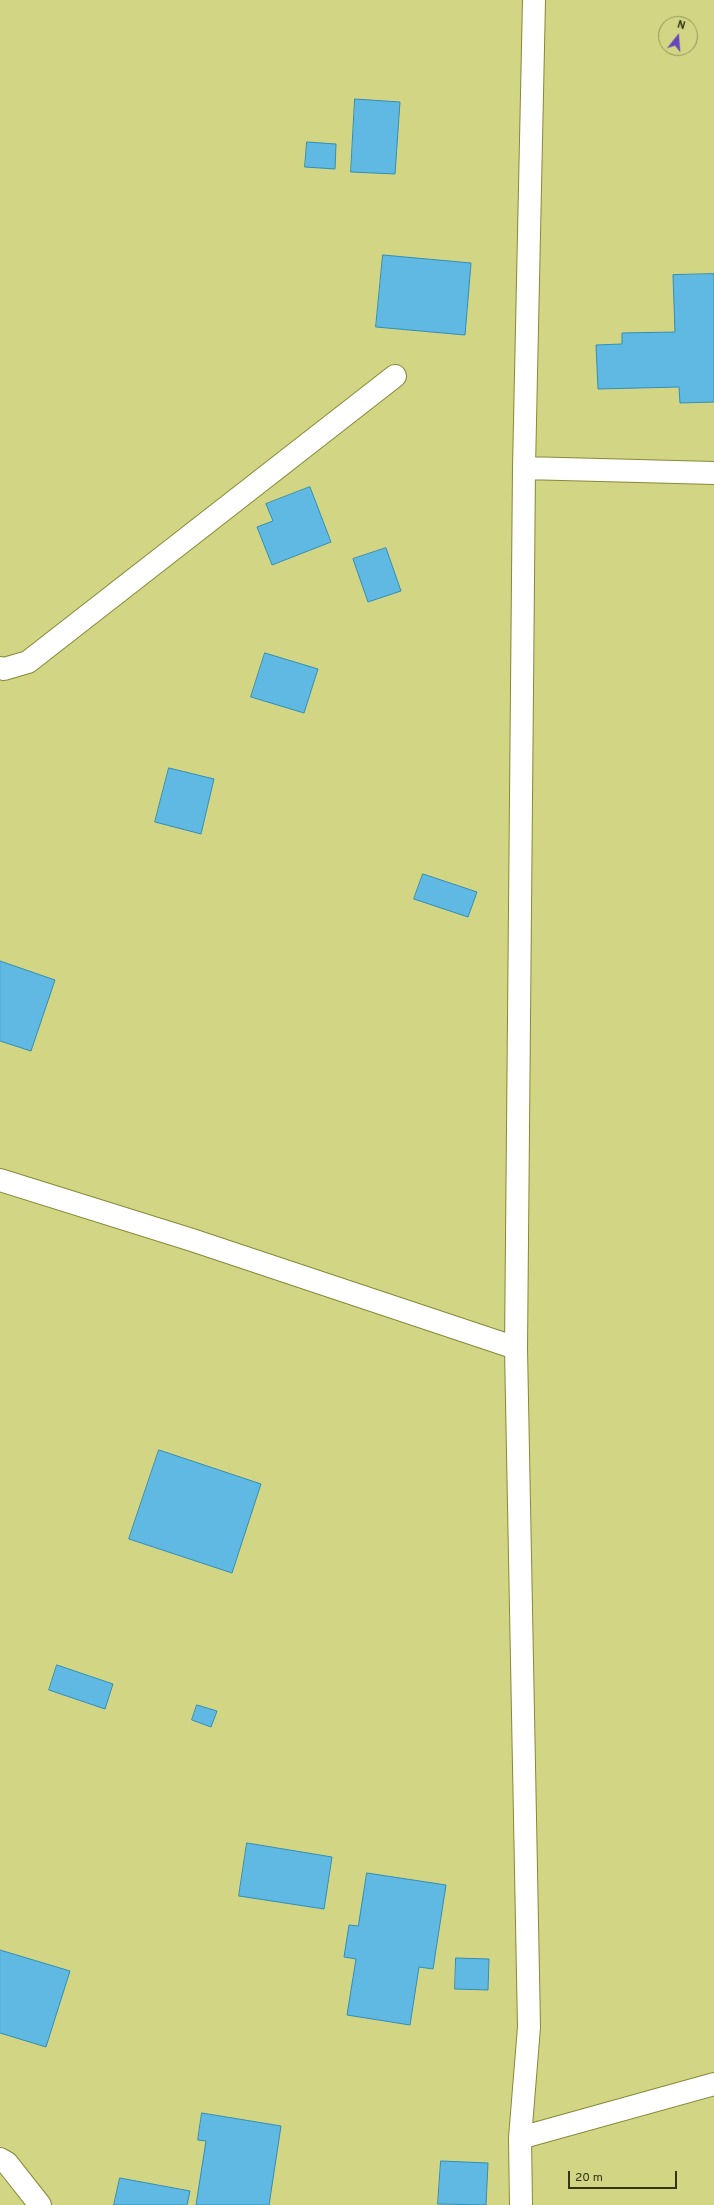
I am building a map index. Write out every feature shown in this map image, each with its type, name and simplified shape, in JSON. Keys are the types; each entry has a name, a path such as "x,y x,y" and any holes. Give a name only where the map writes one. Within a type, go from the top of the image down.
{"street":[{"path":"521,2205 520,2138 529,2027 516,1348 524,468 534,0"},
{"path":"0,668 4,669 28,662 395,376"},
{"path":"524,468 714,473"},
{"path":"0,1180 192,1240 516,1348"},
{"path":"520,2138 714,2084"},
{"path":"0,2159 7,2163 40,2205"}],"building":[{"path":"355,99 400,102 395,174 351,172"},
{"path":"307,142 336,144 335,169 305,167"},
{"path":"383,255 471,263 465,335 376,327"},
{"path":"714,274 714,402 680,403 679,387 598,389 596,345 622,344 622,333 675,332 673,275"},
{"path":"310,487 331,542 272,565 257,527 273,521 266,504"},
{"path":"386,548 401,591 368,602 353,559"},
{"path":"265,653 318,669 304,713 251,697"},
{"path":"169,768 214,779 201,834 155,822"},
{"path":"423,874 477,892 468,917 414,899"},
{"path":"0,961 55,980 31,1051 0,1041"},
{"path":"159,1450 261,1484 232,1573 129,1539"},
{"path":"57,1665 113,1684 105,1709 49,1690"},
{"path":"197,1705 217,1711 211,1727 192,1720"},
{"path":"247,1843 332,1857 324,1909 239,1896"},
{"path":"367,1873 446,1885 433,1969 419,1967 410,2025 347,2015 356,1959 344,1957 349,1925 358,1926"},
{"path":"0,1950 70,1971 46,2047 0,2033"},
{"path":"456,1958 489,1959 488,1990 455,1989"},
{"path":"202,2113 281,2126 269,2205 196,2205 206,2141 198,2140"},
{"path":"441,2161 488,2163 486,2205 438,2204"},
{"path":"120,2178 190,2191 187,2205 114,2205"}]}
